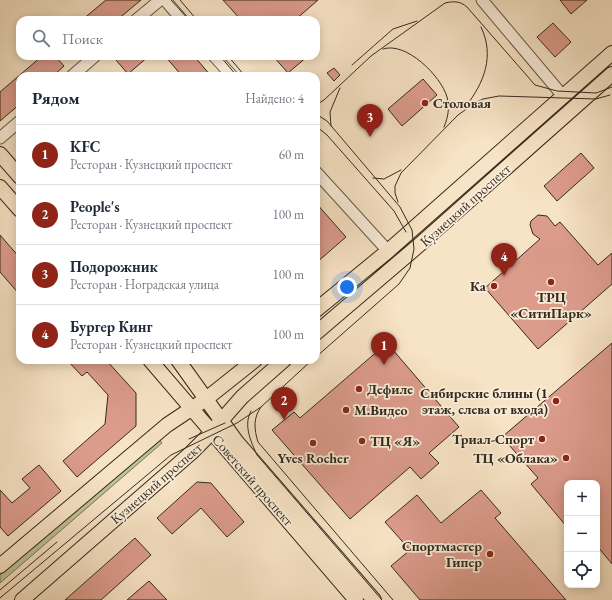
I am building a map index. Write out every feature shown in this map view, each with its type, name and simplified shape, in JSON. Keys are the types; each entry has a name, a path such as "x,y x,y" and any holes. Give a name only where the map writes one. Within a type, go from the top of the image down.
{"main road":[{"name":"Кузнецкий проспект","path":"320,307 388,251 612,53"},
{"name":"Кузнецкий проспект","path":"320,330 418,246 612,74"},
{"path":"0,154 16,172"},
{"path":"0,187 16,205"},
{"name":"Советский проспект","path":"153,364 191,410 356,600"},
{"name":"Советский проспект","path":"181,364 221,421 374,600"},
{"path":"0,566 167,425 206,399 250,364"},
{"name":"Кузнецкий проспект","path":"22,600 178,464 211,432 253,387 279,364"}],"street":[{"path":"141,16 160,0"},
{"path":"165,0 179,16"},
{"path":"482,0 563,96"},
{"path":"77,72 90,60"},
{"path":"218,60 228,72"},
{"path":"0,138 16,124"},
{"path":"320,176 388,251"}],"green space":[{"path":"158,438 162,443 0,583 0,575"}],"building":[{"path":"106,0 141,0 122,16 87,16"},
{"path":"223,0 318,0 300,16 237,16"},
{"path":"560,0 587,0 571,14"},
{"path":"553,23 571,42 555,57 537,37"},
{"path":"37,60 59,60 64,66 57,72 23,72"},
{"path":"116,60 144,60 130,72 126,72"},
{"path":"168,60 197,60 208,72 179,72"},
{"path":"277,60 303,60 289,72 287,72"},
{"path":"334,68 340,75 334,81 327,73"},
{"path":"16,78 16,107 0,121 0,92"},
{"path":"423,79 437,95 402,126 388,109"},
{"path":"581,153 594,168 557,201 544,186"},
{"path":"320,208 346,237 320,260"},
{"name":"ТРЦ «СитиПарк»","path":"538,215 547,216 555,226 560,222 598,265 612,253 612,284 538,349 485,288 540,239 533,234 530,225 531,221"},
{"path":"0,235 16,253 16,290 0,272"},
{"name":"ТЦ «Я»","path":"387,343 459,427 429,453 439,463 421,479 410,467 350,519 272,430 294,412 300,418"},
{"name":"ТЦ «Облака»","path":"612,343 612,564 600,550 600,480 564,480 564,523 531,484 538,478 502,437"},
{"path":"71,364 110,364 136,393 136,426 77,477 63,461 105,424 108,395 87,372 82,376"},
{"path":"39,465 61,491 8,536 0,527 0,490 12,503 30,488 22,479"},
{"path":"197,482 211,483 244,522 227,537 201,508 172,534 157,518"},
{"path":"481,490 501,513 495,518 566,600 420,600 391,566 410,550 385,522 417,495 441,523"},
{"path":"135,538 151,555 101,600 65,600"},
{"path":"149,581 167,600 127,600"}],"tram line":[{"path":"171,0 185,16"},
{"path":"180,0 194,16"},
{"path":"320,102 371,56 445,3 451,2 457,2 467,7 535,85 557,91 596,93 612,87"},
{"path":"352,65 393,29 417,21"},
{"path":"466,106 478,88 486,69 487,48 481,27"},
{"path":"383,49 392,48 402,50 412,55 430,70 438,80 448,101 447,120 444,127"},
{"path":"223,60 234,72"},
{"path":"231,60 242,72"},
{"path":"331,126 330,112 340,88"},
{"path":"398,202 395,193 395,186 401,173 458,115 475,103 483,99 499,96 596,99 610,95"},
{"path":"320,117 327,121 400,207 412,230 414,249 410,268 399,284 320,353"},
{"path":"320,129 327,135 394,211 406,232"},
{"path":"373,178 384,179 401,170"},
{"path":"0,598 171,455 237,423 261,407 308,364"},
{"path":"261,407 255,419 258,442 393,600"},
{"path":"251,411 248,428 250,439 257,455 382,600"},
{"path":"189,439 225,423"},
{"path":"0,590 57,542"}],"place":[{"name":"Столовая","path":"425,103"},
{"name":"Подорожник","path":"370,137"},
{"name":"Бургер Кинг","path":"504,276"},
{"name":"ТРЦ «СитиПарк»","path":"551,282"},
{"name":"Ка","path":"494,286"},
{"name":"KFC","path":"384,365"},
{"name":"Дефиле","path":"359,389"},
{"name":"Сибирские блины (1 этаж, слева от входа)","path":"556,401"},
{"name":"М.Видео","path":"346,410"},
{"name":"People's","path":"284,420"},
{"name":"Триал-Спорт","path":"542,439"},
{"name":"ТЦ «Я»","path":"362,441"},
{"name":"Yves Rocher","path":"313,443"},
{"name":"ТЦ «Облака»","path":"566,458"},
{"name":"Спортмастер Гипер","path":"490,554"}]}
